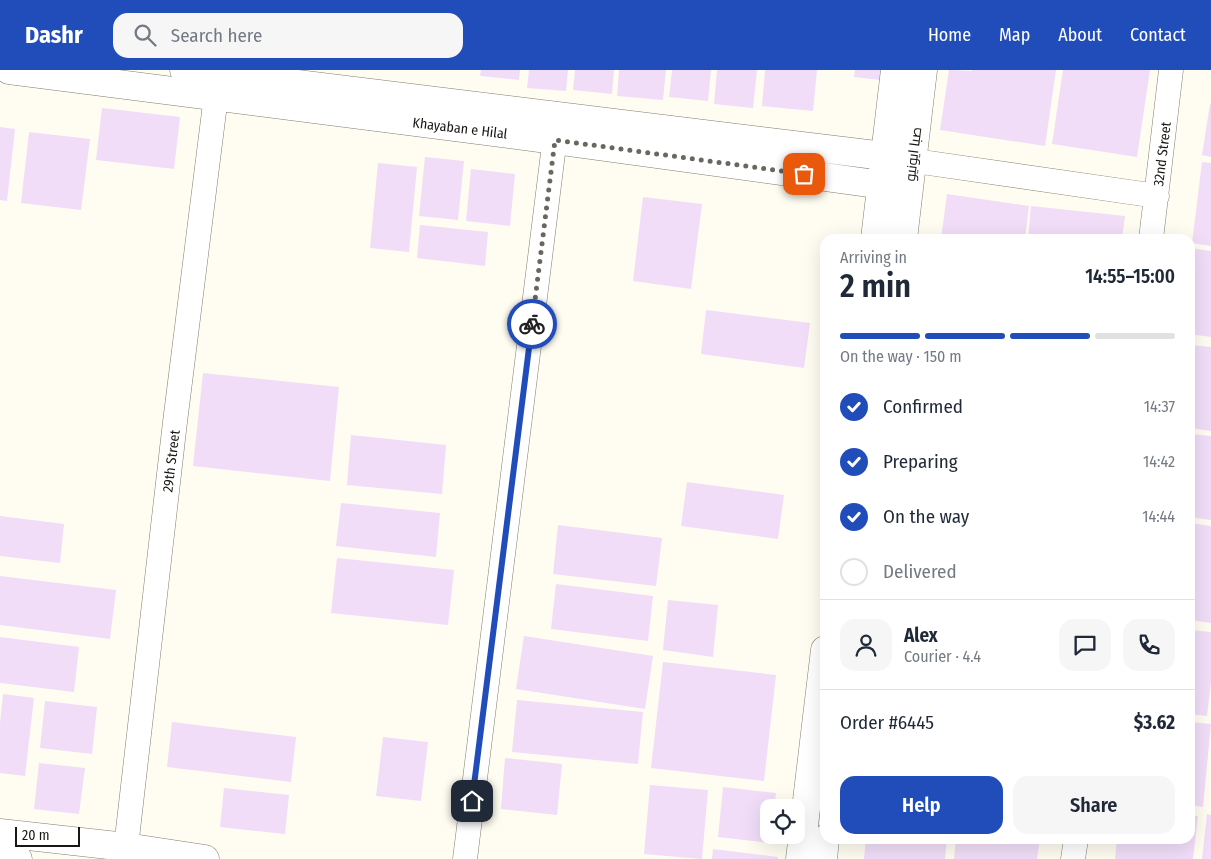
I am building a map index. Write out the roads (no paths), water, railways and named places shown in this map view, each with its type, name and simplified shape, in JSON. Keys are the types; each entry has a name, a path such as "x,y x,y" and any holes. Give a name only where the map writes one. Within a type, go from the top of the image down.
{"street":[{"name":"Khayaban e Hilal","path":"10,70 217,86 556,128 884,156 1157,196"},
{"name":"Khayaban e Hilal","path":"184,70 217,86"},
{"name":"صبا ایونیو","path":"876,234 894,70"},
{"name":"صبا ایونیو","path":"904,234 923,70"},
{"name":"32nd Street","path":"1152,234 1171,70"},
{"name":"29th Street","path":"126,847 175,422 217,86"},
{"name":"Khayaban e Hilal","path":"556,128 909,189"},
{"path":"465,859 556,128"},
{"path":"800,859 820,692"},
{"path":"0,833 126,847 205,859"},
{"path":"823,859 824,844"},
{"path":"1073,859 1075,844"},
{"path":"0,857 18,859"}]}
